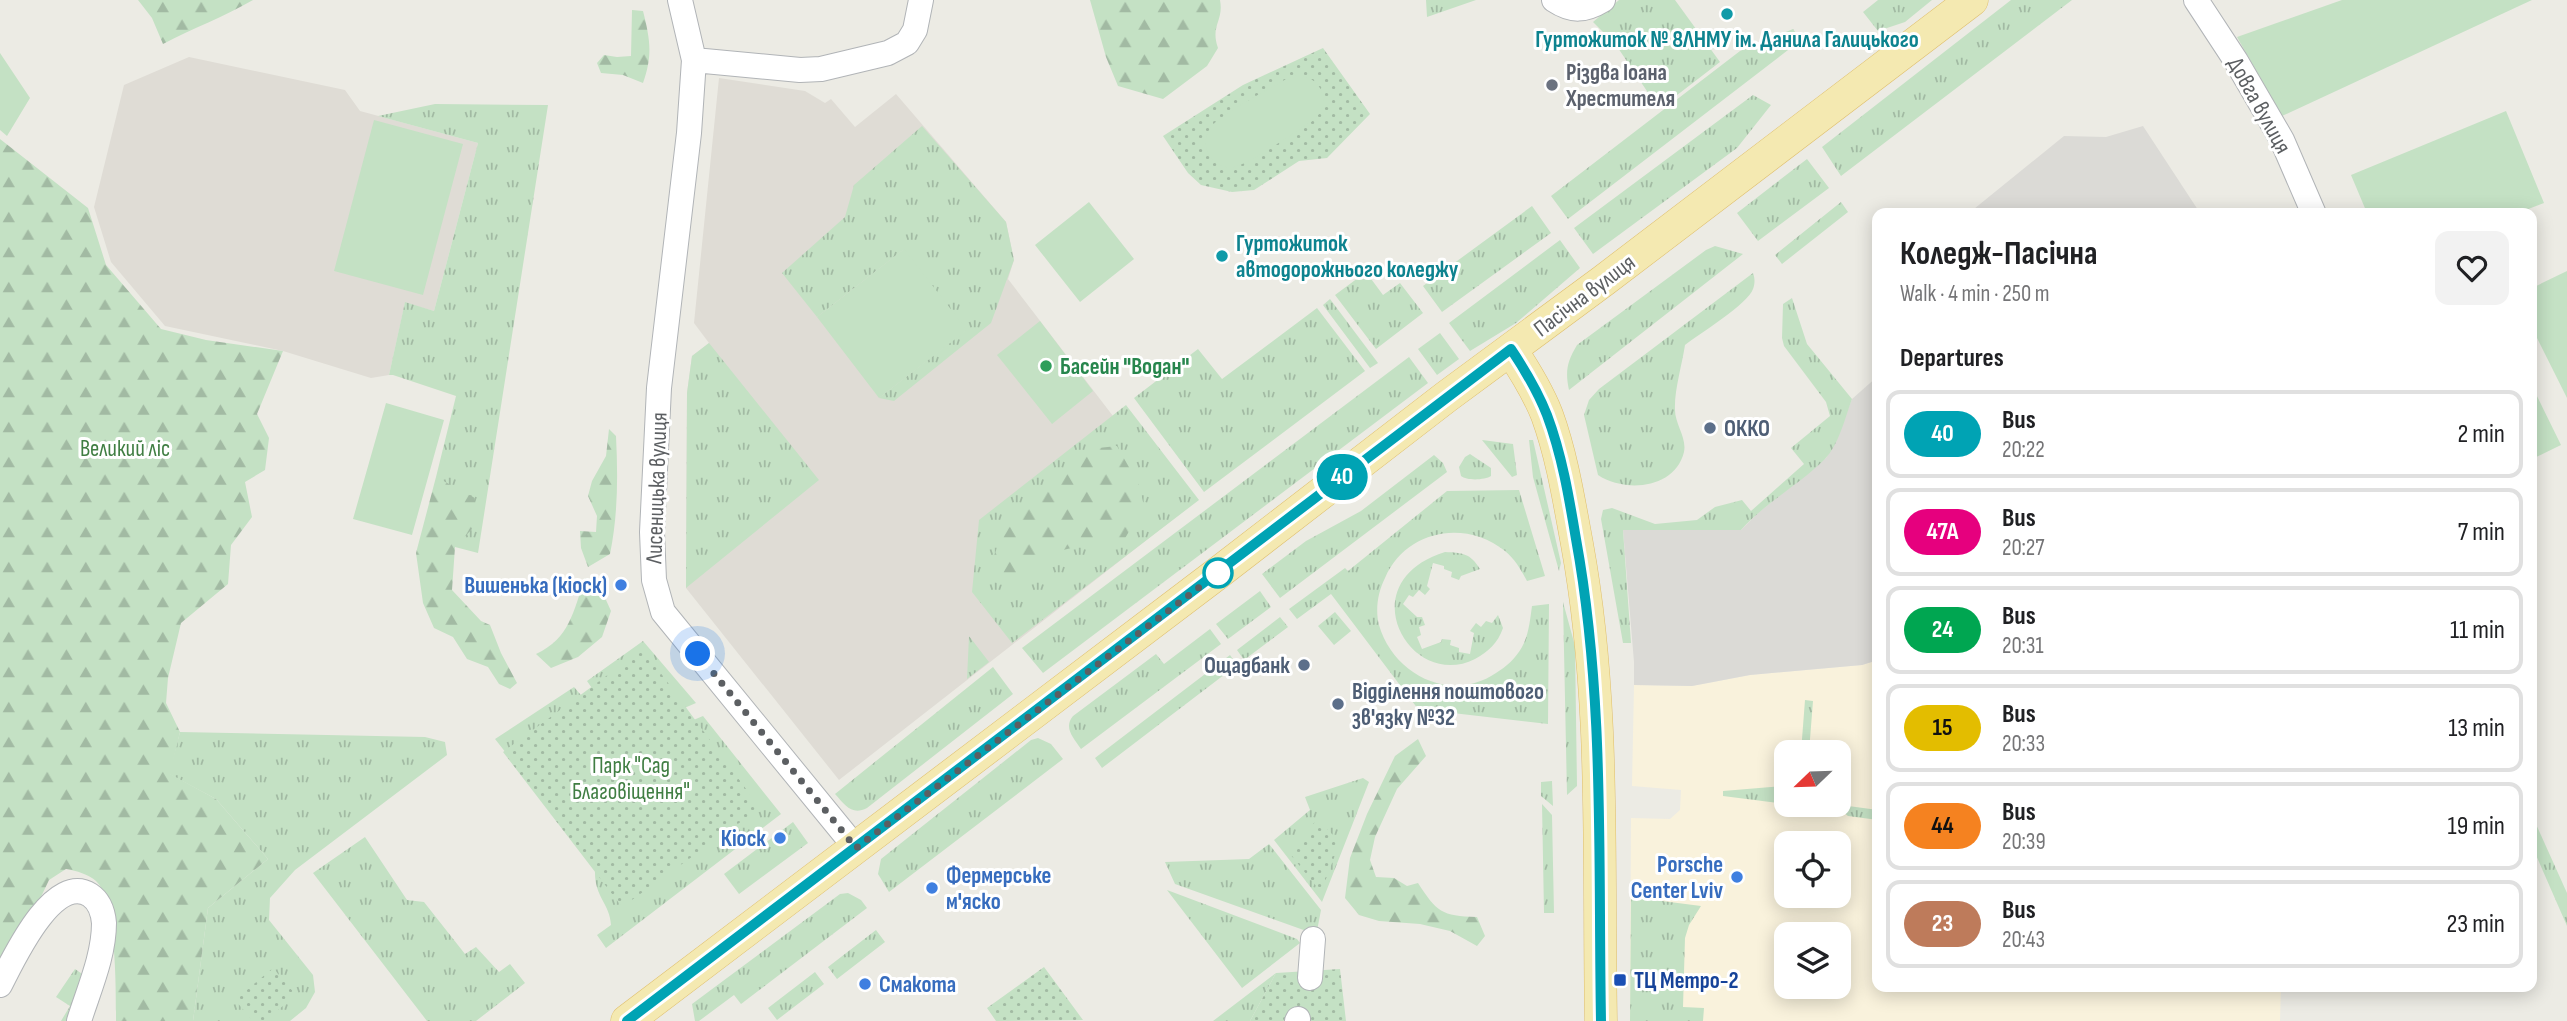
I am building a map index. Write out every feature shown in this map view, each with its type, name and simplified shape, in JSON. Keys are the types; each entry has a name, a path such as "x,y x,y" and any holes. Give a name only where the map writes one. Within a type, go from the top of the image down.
{"main road":[{"name":"Пасічна вулиця","path":"627,1021 1972,0"},
{"path":"1511,349 1532,383 1550,424 1568,491 1584,583 1595,670 1600,797 1601,1021"}],"street":[{"name":"Лисеницька вулиця","path":"680,0 694,60 689,133 659,388 652,532 654,580 663,612 856,848"},
{"path":"694,60 800,70 821,69 888,53 907,43 915,30 921,0"},
{"path":"1554,0 1564,7 1577,10 1590,8 1603,0"},
{"name":"Довга вулиця","path":"2196,0 2236,61 2282,140 2311,208"},
{"path":"0,985 52,901 64,893 80,892 90,895 99,904 104,920 101,952 79,1021"},
{"path":"1310,978 1313,939"}],"shaded area":[{"path":"189,57 345,90 360,111 478,143 434,311 405,303 389,375 371,378 283,351 165,326 111,262 94,207 124,85"},
{"path":"719,78 805,91 825,103 831,99 855,127 896,94 1006,222 1014,260 1008,279 1185,510 839,780 686,588 687,393 692,356 709,343 694,323"},
{"path":"2143,126 2197,208 1975,208 2064,136 2106,137"},
{"path":"1872,381 1872,662 1750,675 1692,686 1634,685 1623,530 1741,530 1826,458 1852,399"},
{"path":"1872,662 1872,992 2281,992 2280,1021 1630,1021 1631,818 1670,819 1680,810 1681,790 1632,786 1634,685 1692,686 1750,675"}],"green space":[{"path":"138,0 253,0 163,44 152,18"},
{"path":"1090,0 1220,0 1216,28 1218,48 1207,66 1163,99 1118,86 1106,57"},
{"path":"1426,0 1476,0 1427,17"},
{"path":"1619,0 1675,0 1720,62 1659,109 1616,45 1593,22"},
{"path":"1878,0 1932,0 1905,22 1878,31 1863,12"},
{"path":"2011,0 2072,0 1841,176 1822,147"},
{"path":"2342,0 2532,0 2282,116 2237,37"},
{"path":"632,10 643,11 649,39 648,64 643,83 623,75 601,73 597,63 604,55 631,56"},
{"path":"1793,29 1801,40 1568,219 1551,196 1740,51"},
{"path":"1323,48 1370,114 1327,158 1299,161 1254,190 1232,192 1201,185 1188,173 1163,136 1243,85"},
{"path":"0,53 30,98 7,136 0,130"},
{"path":"1296,75 1312,80 1322,91 1322,106 1314,120 1242,164 1226,167 1214,161 1209,155 1206,141 1211,127 1235,108"},
{"path":"1753,95 1771,105 1737,148 1593,254 1574,228"},
{"path":"435,104 548,105 478,553 455,547 436,477 456,396 389,375 405,302 434,311 478,143 378,116"},
{"path":"2506,111 2544,203 2531,208 2365,208 2351,175"},
{"path":"374,120 463,144 423,295 334,271"},
{"path":"922,126 1006,222 1014,260 991,323 894,401 879,398 966,330 903,250 817,317 782,273 845,217 854,185"},
{"name":"Великий ліс","path":"0,139 88,208 106,265 161,329 206,340 283,351 257,414 269,438 265,470 245,482 252,517 231,545 228,584 181,623 168,678 166,703 180,732 170,774 216,799 268,859 208,908 193,1021 116,1021 114,948 108,907 96,881 78,872 66,869 49,880 0,964"},
{"path":"1807,159 1829,188 1758,241 1737,213"},
{"path":"1089,202 1134,259 1080,302 1035,245"},
{"path":"1841,202 1848,212 1782,264 1775,255"},
{"path":"1532,206 1551,233 1442,312 1423,286"},
{"path":"1560,240 1580,268 1516,323 1470,351 1449,323"},
{"path":"1715,246 1743,254 1569,390 1568,367 1577,345"},
{"path":"904,249 967,330 879,398 817,317"},
{"path":"2567,271 2567,398 2537,338 2537,286"},
{"path":"1366,272 1383,295 1400,283 1423,313 1376,349 1335,295"},
{"path":"1753,273 1753,289 1742,303 1685,345 1675,403 1684,447 1679,464 1671,474 1648,484 1622,484 1598,475 1584,415 1589,400 1599,389"},
{"path":"1792,298 1807,344 1852,399 1838,438 1825,459 1741,530 1623,530 1631,643 1623,643 1601,519 1603,510 1612,508 1655,524 1697,520 1715,507 1742,500 1751,511 1804,464 1791,448 1830,416 1826,402 1784,346 1783,304"},
{"path":"1330,299 1378,363 1370,368 1323,305"},
{"path":"1317,308 1365,371 1204,492 1134,398 1198,349 1222,379"},
{"path":"1040,321 1093,391 1052,424 997,355"},
{"path":"1440,333 1459,359 1437,375 1418,349"},
{"path":"709,343 819,480 686,588 687,393 692,356"},
{"path":"1409,357 1428,383 1043,673 1022,648"},
{"path":"2537,396 2561,445 2537,457"},
{"path":"386,403 444,420 412,535 353,519"},
{"path":"1126,405 1199,500 1012,643 972,592 979,520"},
{"path":"609,429 616,436 617,451 613,539 610,554 588,567 581,548 580,531 596,532 597,516 588,496 592,481 606,456"},
{"path":"1482,440 1513,444 1517,475 1512,477"},
{"path":"1529,440 1533,440 1561,563 1559,571 1533,477"},
{"path":"1117,446 1139,485 1144,506 1124,540 1092,543 1059,551 1028,579 998,585 989,570 1003,521 1068,471 1089,449"},
{"path":"1470,454 1491,468 1491,476 1467,479 1461,476 1459,467"},
{"path":"1434,455 1443,463 1447,472 1280,598 1262,574 1306,541 1361,511"},
{"path":"436,477 475,498 472,529 455,547 452,590 481,621 490,625 517,683 510,689 499,684 488,667 467,659 453,637 434,628 423,603 416,553"},
{"path":"1519,490 1545,576 1527,581 1512,558 1489,541 1472,535 1438,534 1407,549 1395,562 1381,589 1377,607 1378,619 1386,642 1410,670 1442,684 1460,685 1478,682 1510,662 1524,642 1532,606 1549,604 1548,724 1418,709 1331,594 1297,619 1289,609 1345,568 1348,571 1447,491"},
{"path":"1445,552 1466,555 1480,569 1461,576 1459,580 1451,577 1452,572 1444,569 1444,566 1433,563 1427,586 1430,589 1425,595 1419,590 1413,597 1409,595 1403,604 1417,617 1422,617 1425,625 1419,627 1421,635 1417,637 1422,649 1441,642 1442,639 1451,640 1450,645 1459,648 1459,652 1470,654 1474,633 1470,631 1476,623 1481,627 1486,621 1492,623 1498,615 1503,628 1495,643 1484,653 1475,659 1451,665 1429,660 1411,648 1399,629 1395,608 1400,586 1416,567"},
{"path":"585,578 597,580 611,611 602,637 578,657 551,668 536,654 556,640 569,623"},
{"path":"1260,591 1271,607 1228,639 1216,624"},
{"path":"1563,602 1575,646 1577,786 1567,795"},
{"path":"1335,612 1351,631 1334,645 1318,626"},
{"path":"1280,617 1288,627 1244,660 1237,650"},
{"path":"1210,629 1221,644 1081,749 1069,729 1073,716 1156,654 1164,664"},
{"path":"969,636 989,662 967,679"},
{"path":"643,641 696,703 675,712 602,703 587,681"},
{"name":"Парк \"Сад Благовіщення\"","path":"643,649 760,808 622,907 503,752"},
{"path":"1230,655 1237,665 1102,768 1095,758"},
{"path":"993,667 1013,694 867,808 853,810 835,794"},
{"path":"574,687 593,709 521,772 495,739"},
{"path":"1805,700 1813,701 1810,740 1802,740"},
{"path":"703,716 781,814 606,948 597,935 611,925 610,917 597,887 595,870 684,724"},
{"path":"180,732 425,737 445,742 447,755 295,870 270,898 269,920 313,975 315,992 306,1008 290,1021 193,1021 208,908 268,859 216,799 169,774"},
{"path":"1038,738 1051,744 1063,759 889,892 878,874 881,859 1031,740"},
{"path":"1418,739 1426,756 1397,789 1375,837 1370,860 1376,877 1394,878 1407,886 1418,883 1441,910 1455,915 1477,917 1485,936 1477,946 1450,931 1420,924 1379,921 1359,915 1345,898 1350,858 1367,814 1395,756"},
{"path":"1363,778 1369,782 1322,902 1274,840 1310,810 1305,797"},
{"path":"1552,781 1553,806 1541,796 1541,782"},
{"path":"1774,787 1774,802 1723,796 1723,791"},
{"path":"1542,804 1552,815 1554,913 1544,913"},
{"path":"1852,806 1872,809 1872,819 1852,817"},
{"path":"1317,819 1340,842 1321,892 1290,854"},
{"path":"793,822 808,843 739,894 724,874"},
{"path":"2537,826 2567,893 2567,926 2537,857"},
{"path":"365,837 407,900 424,902 465,954 476,947 499,972 510,964 525,983 476,1021 427,1021 313,873"},
{"path":"1269,844 1321,910 1317,931 1312,933 1175,884 1165,862 1249,859"},
{"path":"1167,890 1297,939 1300,943 1242,988"},
{"path":"848,893 861,900 867,908 741,1004 734,995 699,1021 695,1021 692,1004 840,894"},
{"path":"1631,897 1701,906 1689,925 1685,938 1683,1007 1704,1008 1703,1021 1630,1021"},
{"path":"876,930 885,942 837,979 828,967"},
{"path":"1044,967 1083,1020 996,1021 987,1008"},
{"path":"273,968 296,995 265,1021 253,1021 235,1000"},
{"path":"75,969 88,978 73,1021 61,1021 70,1006 56,997"},
{"path":"1340,969 1346,1021 1250,1021 1276,973"},
{"path":"815,972 824,984 777,1020 768,1008"},
{"path":"1276,973 1250,1021 1213,1021"}],"bus line":[{"name":"40","path":"627,1021 1511,349 1532,383 1547,415 1568,491 1584,583 1595,670 1600,797 1601,1021"}],"place":[{"name":"Гуртожиток № 8ЛНМУ ім. Данила Галицького","path":"1727,14"},
{"name":"Різдва Іоана Хрестителя","path":"1552,85"},
{"name":"Гуртожиток автодорожнього коледжу","path":"1222,256"},
{"name":"Басейн \"Водан\"","path":"1046,366"},
{"name":"ОККО","path":"1710,428"},
{"name":"Вишенька (кіоск)","path":"621,585"},
{"name":"Ощадбанк","path":"1304,665"},
{"name":"Відділення поштового зв'язку №32","path":"1338,704"},
{"name":"Кіоск","path":"780,838"},
{"name":"Porsche Center Lviv","path":"1737,877"},
{"name":"Фермерське м'яско","path":"932,888"},
{"name":"ТЦ Метро-2","path":"1620,980"},
{"name":"Смакота","path":"865,984"}],"route":[{"path":"698,654 856,848 1218,573"}]}
